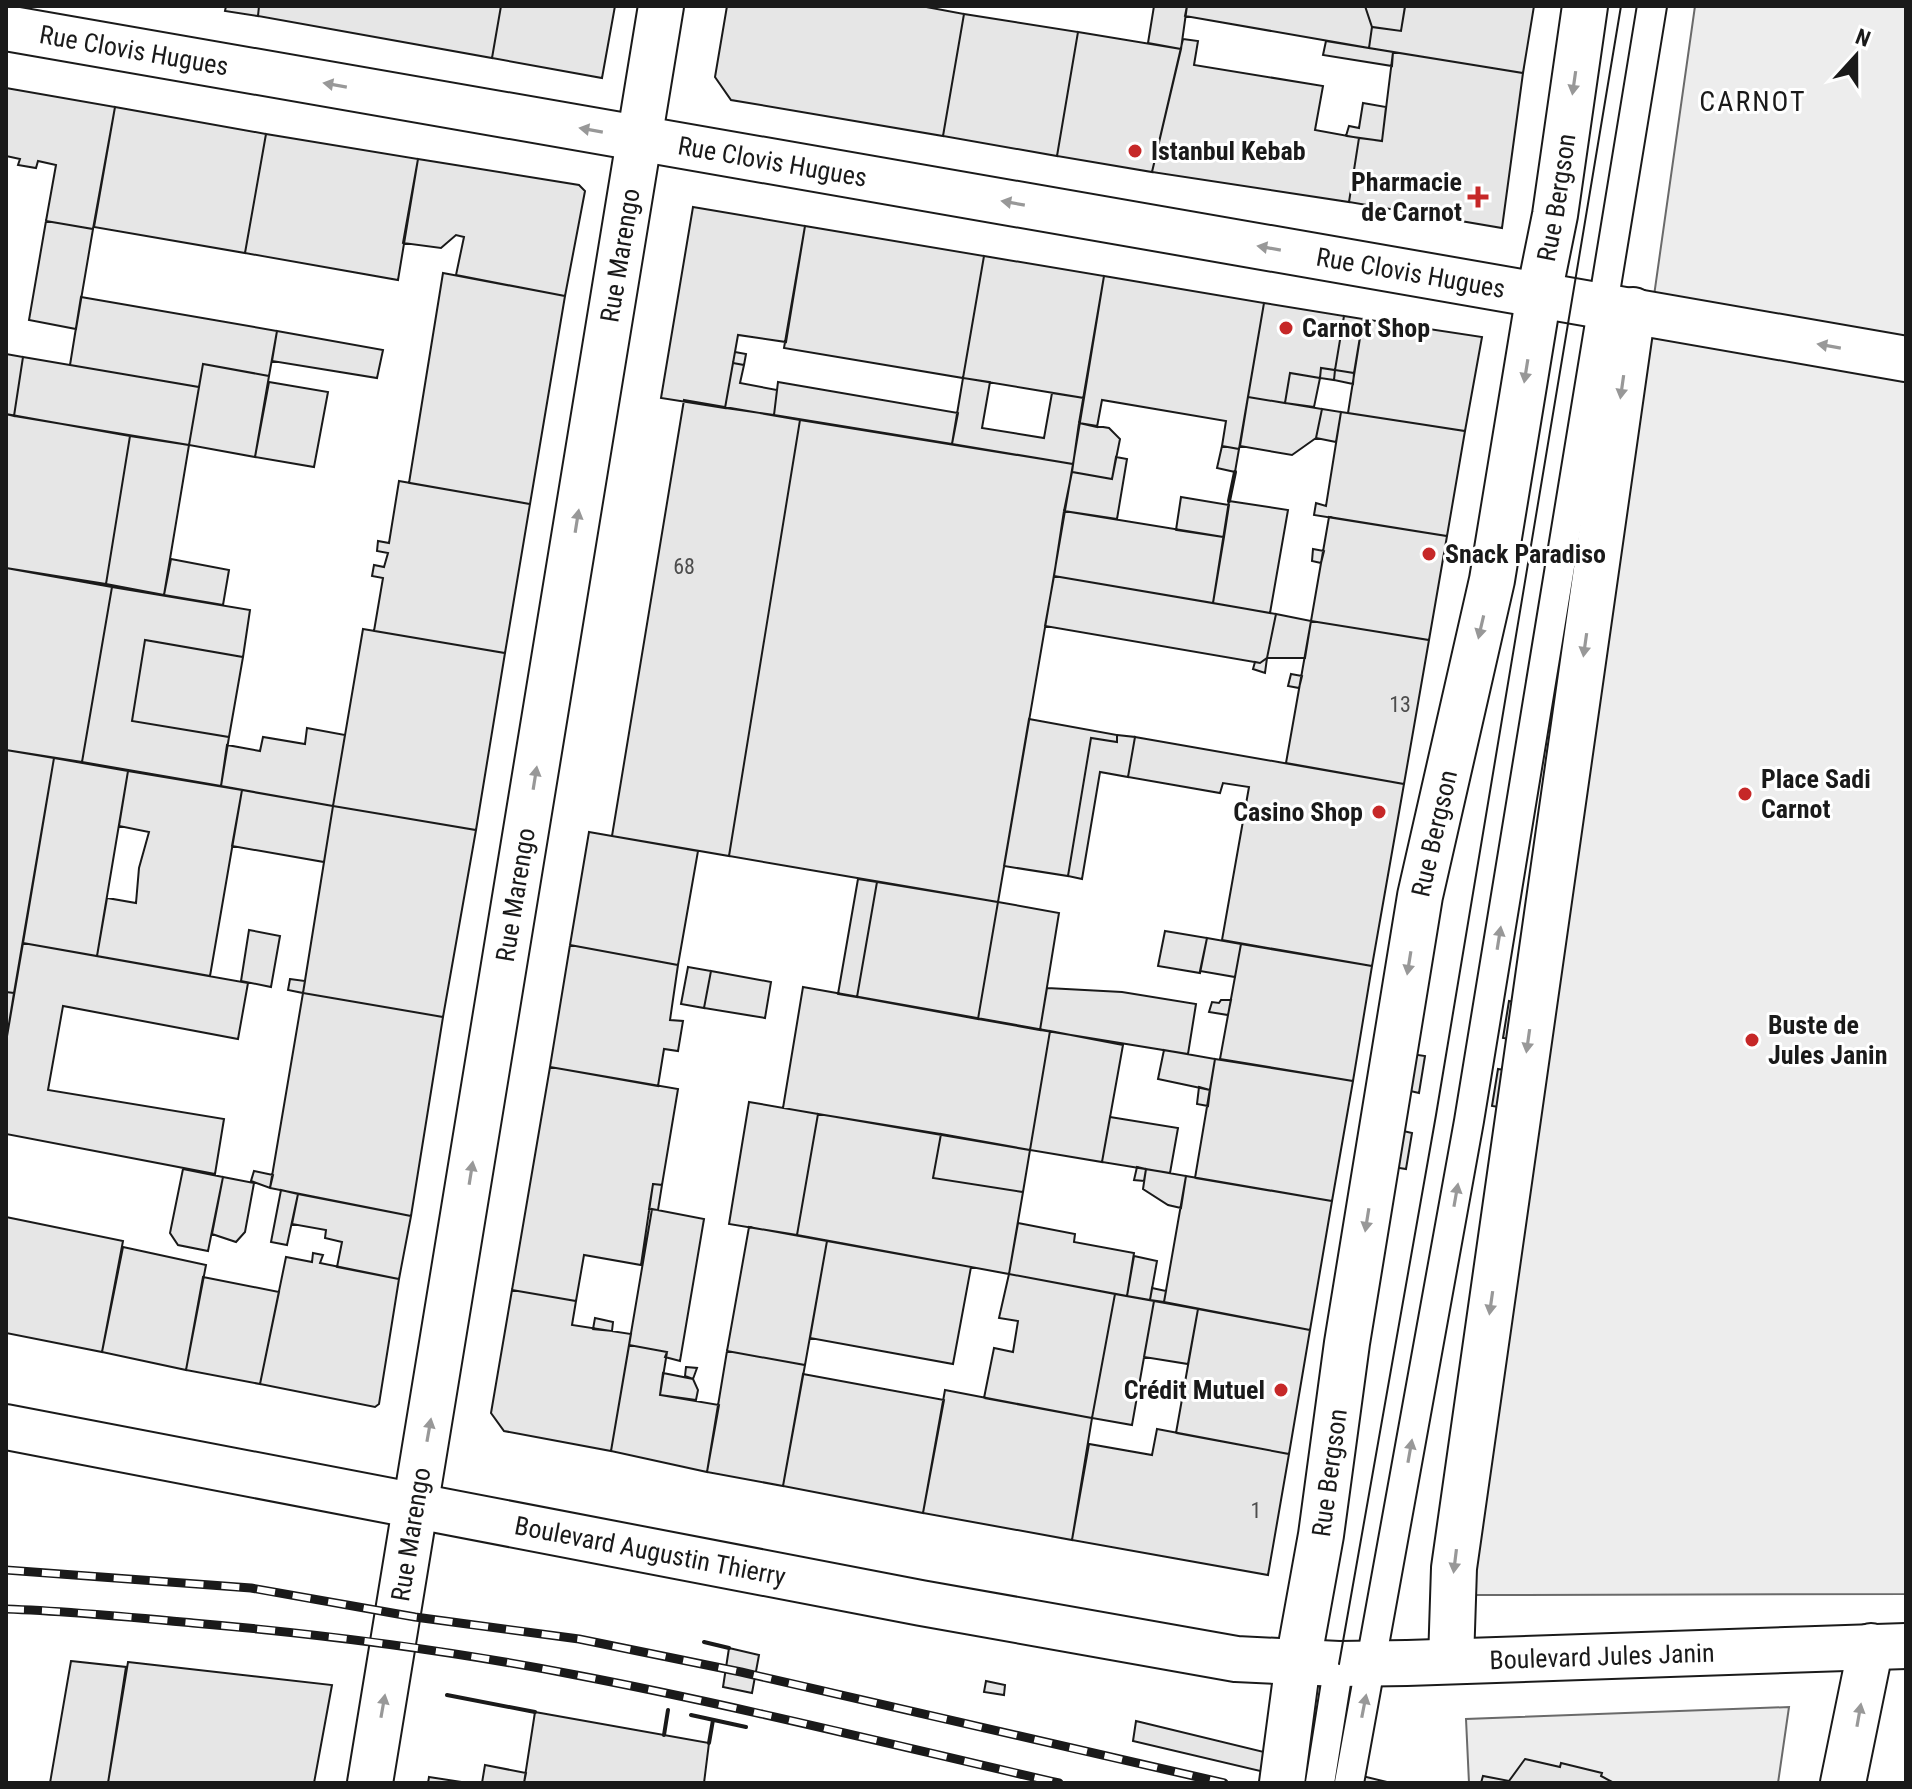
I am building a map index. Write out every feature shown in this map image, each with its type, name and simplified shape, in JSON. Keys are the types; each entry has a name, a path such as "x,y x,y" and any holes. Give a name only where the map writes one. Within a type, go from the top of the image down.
{"street":[{"name":"Rue Marengo","path":"370,1783 661,6"},
{"name":"Rue Bergson","path":"1282,1783 1337,1663 1317,1566 1347,1343 1420,896 1492,580 1555,215 1585,6"},
{"name":"Rue Clovis Hugues","path":"6,28 1539,294"},
{"path":"1539,294 1906,359"},
{"path":"1451,1661 1454,1568 1618,307"},
{"name":"Boulevard Augustin Thierry","path":"6,1427 921,1603 1236,1659 1337,1663"},
{"path":"1843,1783 1888,1646"},
{"name":"Boulevard Jules Janin","path":"1337,1663 1888,1646"}],"lane":[{"path":"1320,1783 1337,1663 1469,1121 1618,307 1652,6"},
{"path":"1326,1745 1337,1663"},
{"path":"1337,1663 1349,1783"}],"shaded area":[{"name":"Place Sadi Carnot","path":"1695,6 1906,6 1906,1594 1475,1595 1472,1582"},
{"path":"1789,1707 1778,1783 1469,1783 1466,1719"}],"building":[{"path":"226,6 259,6 258,16 225,11"},
{"path":"259,6 501,6 492,58 258,16"},
{"path":"501,6 615,6 602,78 492,58"},
{"path":"727,6 921,6 964,14 943,136 731,100 715,77"},
{"path":"1154,6 1187,6 1181,49 1148,43"},
{"path":"1187,6 1365,6 1372,27 1369,48 1185,16"},
{"path":"1365,6 1405,7 1401,31 1372,27"},
{"path":"1405,6 1534,6 1523,73 1369,48 1372,27 1401,31"},
{"path":"964,14 1078,32 1057,156 943,136"},
{"path":"1078,32 1181,49 1152,172 1057,156"},
{"path":"1183,39 1198,41 1194,65 1323,86 1315,130 1359,138 1349,202 1152,172"},
{"path":"1326,41 1393,52 1392,66 1323,55"},
{"path":"1393,52 1523,73 1502,228 1349,202 1359,138 1382,141"},
{"path":"6,88 115,107 93,229 46,221 56,165 38,161 36,168 18,165 20,159 6,156"},
{"path":"1363,103 1386,107 1382,141 1346,136 1349,126 1359,128"},
{"path":"115,107 266,134 245,253 94,227"},
{"path":"266,134 418,159 398,280 245,253"},
{"path":"418,159 579,185 585,191 565,296 456,275 464,237 456,235 441,248 403,243"},
{"path":"693,207 805,226 786,342 738,335 725,408 661,398"},
{"path":"46,221 93,229 76,329 29,320"},
{"path":"805,226 984,256 963,378 784,348"},
{"path":"984,256 1104,276 1084,398 963,378"},
{"path":"443,273 565,296 530,504 409,483"},
{"path":"1104,276 1264,303 1239,449 1222,446 1226,421 1102,400 1097,427 1079,423"},
{"path":"81,297 277,331 269,376 203,364 199,387 70,365"},
{"path":"1264,303 1344,316 1335,370 1321,368 1320,378 1290,373 1285,403 1248,397"},
{"path":"1344,316 1363,319 1354,373 1335,370"},
{"path":"1363,319 1482,337 1465,431 1348,413"},
{"path":"277,331 383,350 377,378 272,361"},
{"path":"735,352 746,354 744,365 733,363"},
{"path":"6,354 23,357 14,416 6,414"},
{"path":"23,357 199,387 189,445 14,416"},
{"path":"733,363 744,365 740,383 777,390 774,415 725,408"},
{"path":"203,364 269,376 255,457 189,445"},
{"path":"1321,368 1335,370 1334,380 1320,378"},
{"path":"1335,370 1354,373 1353,384 1334,380"},
{"path":"1290,373 1320,378 1314,407 1285,403"},
{"path":"963,378 990,382 982,428 1044,438 1052,393 1084,398 1073,464 952,444"},
{"path":"269,382 328,392 314,467 255,457"},
{"path":"778,382 958,413 952,444 774,415"},
{"path":"1248,397 1322,409 1316,438 1292,455 1240,446"},
{"path":"684,400 800,420 729,856 612,836"},
{"path":"1322,409 1341,412 1336,442 1316,438"},
{"path":"1341,412 1465,431 1447,536 1314,515 1316,503 1326,506"},
{"path":"6,414 130,436 106,584 6,568"},
{"path":"800,420 1073,464 998,902 729,856"},
{"path":"1079,423 1109,428 1120,439 1112,479 1072,472"},
{"path":"130,436 189,445 164,595 106,584"},
{"path":"1222,446 1239,449 1235,472 1217,468"},
{"path":"1116,457 1127,459 1117,519 1064,511 1072,472 1112,479"},
{"path":"399,481 530,504 505,653 374,631 383,578 372,576 374,565 384,567 388,553 377,551 378,541 389,543"},
{"path":"1181,497 1229,505 1224,537 1176,530"},
{"path":"1229,501 1288,510 1270,613 1213,603"},
{"path":"1064,511 1224,537 1213,603 1054,576"},
{"path":"1329,517 1447,536 1429,640 1311,621"},
{"path":"1313,549 1324,551 1321,563 1312,561"},
{"path":"171,559 229,570 223,605 164,595"},
{"path":"6,568 112,587 82,762 6,750"},
{"path":"1054,576 1276,614 1267,658 1260,663 1045,626"},
{"path":"112,587 250,610 243,657 145,640 132,721 229,737 221,786 82,762"},
{"path":"1276,614 1311,621 1305,658 1267,658"},
{"path":"1311,621 1429,640 1404,784 1286,763"},
{"path":"363,629 505,653 476,830 333,806"},
{"path":"145,640 243,657 229,737 132,721"},
{"path":"1267,658 1265,673 1253,669 1255,662 1260,663"},
{"path":"1291,674 1302,676 1299,688 1288,686"},
{"path":"1029,719 1117,735 1117,742 1091,738 1068,876 1004,866"},
{"path":"307,728 345,735 333,806 221,786 227,745 260,751 263,737 305,744"},
{"path":"1117,735 1135,737 1128,777 1100,772 1082,879 1068,876 1091,738 1117,742"},
{"path":"1135,737 1404,784 1372,966 1222,940 1249,787 1223,783 1220,793 1128,777"},
{"path":"6,750 54,758 14,993 6,992"},
{"path":"54,758 128,771 97,956 23,943"},
{"path":"128,771 242,790 210,976 97,956 107,898 136,903 139,868 149,832 119,826"},
{"path":"242,790 333,806 324,862 232,846"},
{"path":"333,806 476,830 443,1017 303,993"},
{"path":"589,832 698,851 678,965 570,945"},
{"path":"858,879 877,882 857,997 838,994"},
{"path":"877,882 998,902 978,1019 857,997"},
{"path":"998,902 1059,913 1040,1030 978,1019"},
{"path":"249,930 280,936 271,987 241,981"},
{"path":"1165,931 1207,938 1200,973 1158,966"},
{"path":"1207,938 1241,944 1235,977 1200,971"},
{"path":"23,943 248,983 238,1039 63,1006 48,1090 224,1119 215,1174 6,1134 6,1042"},
{"path":"1241,944 1372,966 1353,1081 1220,1059"},
{"path":"570,945 678,965 670,1020 683,1021 678,1051 664,1049 658,1086 550,1067"},
{"path":"688,967 711,971 704,1008 681,1004"},
{"path":"711,971 771,982 765,1018 704,1008"},
{"path":"290,979 305,981 303,993 288,990"},
{"path":"803,987 1050,1031 1030,1150 783,1108"},
{"path":"1047,988 1122,992 1196,1004 1188,1054 1040,1030"},
{"path":"6,992 14,993 6,1042"},
{"path":"303,993 443,1017 411,1216 270,1188"},
{"path":"1221,1000 1231,1000 1228,1015 1209,1012 1212,1002 1219,1003"},
{"path":"1509,1001 1523,1003 1517,1040 1503,1038"},
{"path":"1050,1031 1123,1045 1102,1162 1030,1150"},
{"path":"1164,1050 1215,1059 1210,1090 1158,1079"},
{"path":"1411,1054 1425,1056 1419,1093 1406,1090"},
{"path":"1215,1059 1353,1081 1332,1201 1195,1178"},
{"path":"550,1067 678,1089 662,1185 653,1184 641,1265 584,1255 576,1301 512,1290"},
{"path":"1498,1069 1512,1071 1506,1108 1492,1106"},
{"path":"1199,1087 1210,1090 1208,1106 1197,1104"},
{"path":"749,1102 818,1114 797,1235 729,1224"},
{"path":"818,1114 941,1134 933,1178 1023,1192 1009,1274 797,1235"},
{"path":"1110,1117 1178,1128 1170,1173 1102,1162"},
{"path":"1399,1130 1412,1133 1406,1169 1393,1167"},
{"path":"941,1134 1030,1150 1023,1192 933,1178"},
{"path":"1137,1167 1146,1169 1144,1181 1134,1180"},
{"path":"183,1169 223,1177 208,1251 178,1245 170,1233"},
{"path":"1146,1169 1186,1176 1181,1208 1168,1205 1143,1189"},
{"path":"254,1171 273,1175 270,1188 251,1181"},
{"path":"1186,1176 1332,1201 1310,1330 1164,1302"},
{"path":"223,1177 254,1183 245,1232 236,1242 212,1234"},
{"path":"653,1184 662,1185 658,1210 649,1209"},
{"path":"281,1190 298,1194 287,1245 271,1242"},
{"path":"298,1194 411,1216 399,1279 337,1267 342,1242 325,1238 326,1230 292,1224"},
{"path":"652,1209 704,1219 680,1361 665,1357 667,1352 629,1345"},
{"path":"6,1217 123,1241 102,1352 6,1333"},
{"path":"1018,1223 1075,1234 1074,1242 1134,1253 1127,1296 1009,1274"},
{"path":"749,1227 827,1241 805,1365 727,1351"},
{"path":"827,1241 971,1267 953,1364 810,1338"},
{"path":"123,1247 206,1265 186,1370 102,1352"},
{"path":"313,1253 323,1255 320,1263 399,1279 379,1404 375,1407 260,1384 286,1257 312,1262"},
{"path":"1134,1256 1157,1261 1150,1300 1127,1296"},
{"path":"1009,1274 1115,1294 1092,1418 984,1398 994,1348 1013,1352 1018,1321 999,1318"},
{"path":"203,1277 279,1292 260,1384 186,1370"},
{"path":"1152,1288 1166,1291 1164,1302 1150,1300"},
{"path":"512,1290 576,1301 572,1325 631,1334 611,1451 504,1431 491,1413"},
{"path":"1115,1294 1154,1301 1132,1425 1092,1418"},
{"path":"1154,1301 1198,1309 1188,1364 1144,1357"},
{"path":"1198,1309 1310,1330 1289,1454 1176,1433"},
{"path":"595,1318 613,1322 612,1331 593,1329"},
{"path":"629,1345 667,1352 660,1395 719,1405 707,1472 611,1451"},
{"path":"727,1351 805,1365 783,1486 707,1472"},
{"path":"686,1367 697,1368 693,1379 685,1376"},
{"path":"663,1373 693,1379 698,1390 696,1400 660,1395"},
{"path":"803,1374 944,1400 923,1513 783,1486"},
{"path":"945,1390 1092,1418 1072,1540 923,1513"},
{"path":"1157,1429 1289,1454 1268,1575 1072,1540 1089,1444 1152,1455"},
{"path":"729,1648 759,1655 752,1693 723,1687"},
{"path":"71,1661 126,1667 108,1783 50,1783"},
{"path":"128,1662 332,1685 314,1783 108,1783"},
{"path":"986,1681 1005,1685 1004,1695 984,1692"},
{"path":"535,1712 709,1743 704,1783 524,1783"},
{"path":"1136,1721 1391,1783 1311,1783 1133,1741"},
{"path":"1525,1759 1560,1767 1561,1763 1602,1773 1601,1776 1614,1783 1481,1783 1483,1776 1509,1781"},
{"path":"485,1765 526,1773 524,1783 482,1783"},
{"path":"429,1777 468,1783 428,1783"}],"tram line":[{"path":"1339,1664 1436,1115 1621,6"}],"railway":[{"path":"6,1570 251,1588 415,1617 579,1639 741,1672 1224,1783"},
{"path":"6,1609 99,1614 289,1632 481,1658 697,1700 1059,1783"}],"wall":[{"path":"1229,501 1235,472"},
{"path":"704,1642 729,1648"},
{"path":"447,1695 535,1712"},
{"path":"664,1735 668,1710"},
{"path":"691,1715 746,1727"},
{"path":"709,1743 713,1720"}],"place":[{"name":"Istanbul Kebab","path":"1135,151"},
{"name":"Pharmacie de Carnot","path":"1478,197"},
{"name":"Carnot Shop","path":"1286,328"},
{"name":"Snack Paradiso","path":"1429,554"},
{"name":"Place Sadi Carnot","path":"1745,794"},
{"name":"Casino Shop","path":"1379,812"},
{"name":"Buste de Jules Janin","path":"1752,1040"},
{"name":"Crédit Mutuel","path":"1281,1390"}],"district":[{"name":"CARNOT","path":"1753,101"}]}
